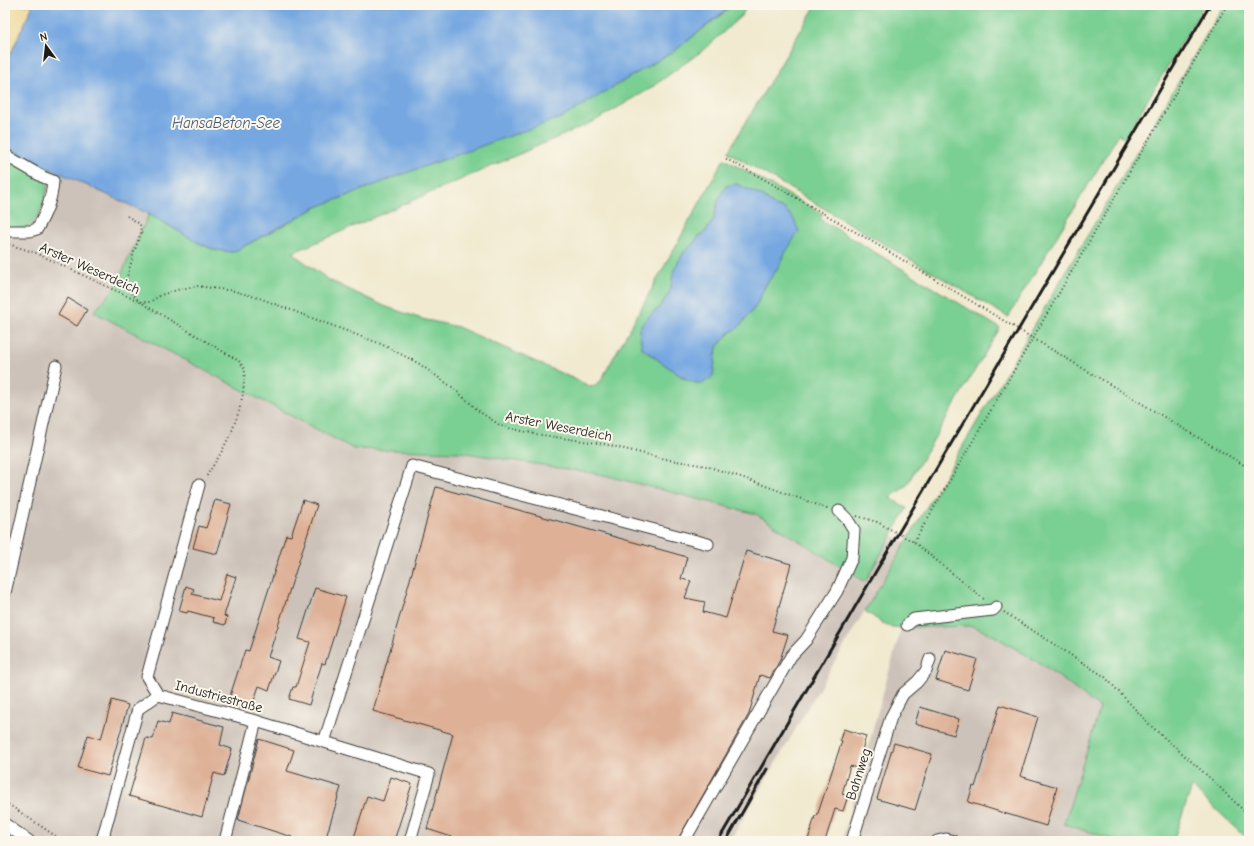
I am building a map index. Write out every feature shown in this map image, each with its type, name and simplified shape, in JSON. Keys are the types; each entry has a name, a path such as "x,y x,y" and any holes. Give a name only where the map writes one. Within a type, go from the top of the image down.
{"street":[{"path":"5,155 53,181 53,192 50,204 37,229 30,231 5,231"},
{"path":"5,593 56,366"},
{"path":"324,742 412,466 708,544"},
{"path":"158,695 147,677 199,485"},
{"path":"684,841 791,656 806,640 837,591 852,558 854,530 847,519 839,511"},
{"path":"907,625 914,619 993,610 996,607"},
{"name":"Bahnweg","path":"852,841 891,717 903,694 917,682 926,671 930,659"},
{"name":"Industriestraße","path":"102,840 138,709 158,695 256,721 429,774 410,841"},
{"path":"225,841 256,721"},
{"path":"5,824 29,841"},
{"path":"936,841 946,839 953,841"}],"path":[{"path":"914,542 1227,5"},
{"path":"726,159 861,235 1249,468"},
{"path":"127,216 140,224 141,233 126,281 129,291 140,302 240,361 245,370 243,394 232,432 211,471 199,485"},
{"name":"Arster Weserdeich","path":"5,242 36,253 140,302 150,302 162,295 180,289 197,286 234,291 253,296 381,344 412,360 452,387 480,412 501,426 535,434 604,444 670,460 706,466 839,511 877,522 914,542 924,552 979,596 1105,677 1151,726 1209,777 1249,816"},
{"path":"5,802 63,841"}],"shaded area":[{"path":"51,169 149,214 116,286 94,312 354,449 460,452 604,475 756,514 827,559 891,534 905,542 730,841 5,841 5,228 24,228 34,222 42,211"},
{"path":"972,626 991,634 1046,667 1100,708 1064,823 1119,841 842,841 901,628"}],"green space":[{"path":"730,5 748,5 742,15 706,48 648,90 593,122 292,253 329,280 384,306 422,319 458,327 592,387 600,382 724,159 823,214 820,219 1000,328 906,486 890,498 907,508 865,582 756,514 604,475 460,452 354,449 94,312 116,286 149,214 197,242 215,250 233,252 317,207 406,173 677,49 726,11","holes":["737,184 762,196 775,206 785,209 785,253 778,268 766,284 756,306 738,328 730,332 717,347 715,358 685,379 642,348 639,329 645,320 660,307 670,291 674,270 684,252 698,237 705,232 713,221 719,198"]},
{"path":"816,5 1204,5 1125,138 1119,134 1008,317 728,152"},
{"path":"1224,5 1249,5 1249,840 1192,787 1173,841 1119,841 1064,824 1100,708 1046,667 991,634 972,626 901,628 887,626 865,611"},
{"path":"5,146 51,169 44,203 36,219 22,229 5,228"}],"sand":[{"path":"5,5 33,5 5,66"}],"water":[{"name":"HansaBeton-See","path":"33,5 730,5 726,10 677,49 563,117 406,173 317,207 233,252 215,250 197,242 149,214 5,146 5,66"},
{"path":"737,184 762,196 775,206 785,209 793,218 799,231 785,253 778,268 766,284 756,306 738,328 730,332 717,347 713,376 704,382 692,382 678,374 642,348 639,329 645,320 660,307 670,291 674,270 684,252 698,237 705,232 713,221 719,198 726,186"}],"building":[{"path":"68,298 87,310 77,326 58,315"},
{"path":"436,487 687,557 681,579 691,581 685,598 705,602 703,612 726,618 746,551 791,564 772,631 788,635 780,660 770,678 760,675 749,714 677,841 461,841 427,829 453,734 373,711"},
{"path":"215,500 231,504 217,554 193,548 199,526 206,528"},
{"path":"303,500 317,505 268,657 279,661 269,690 259,686 251,709 228,702 245,650 249,651 286,535 291,536"},
{"path":"227,574 236,577 224,616 227,617 225,625 213,622 214,618 188,611 187,613 179,611 186,586 194,589 192,594 219,601"},
{"path":"315,588 346,597 325,664 322,663 309,705 289,699 293,687 296,687 310,642 299,639"},
{"path":"945,650 977,659 968,690 936,680"},
{"path":"112,700 128,705 108,776 78,768 88,735 101,739"},
{"path":"1000,705 1038,717 1020,776 1057,787 1046,826 968,802 973,786 975,787"},
{"path":"920,707 959,719 954,735 915,724"},
{"path":"172,713 224,727 220,745 232,749 224,776 214,773 202,817 129,796 146,738 153,739 158,721 169,724"},
{"path":"843,729 866,736 857,768 850,766 842,794 848,796 843,811 835,809 825,841 808,840 842,741 840,740"},
{"path":"259,739 294,750 287,771 341,787 325,841 291,841 292,837 238,820"},
{"path":"894,743 932,754 915,810 877,799"},
{"path":"391,777 412,784 394,841 353,841 367,796 383,801"}],"railway":[{"path":"718,841 1210,5"},
{"path":"726,841 767,769"}]}
